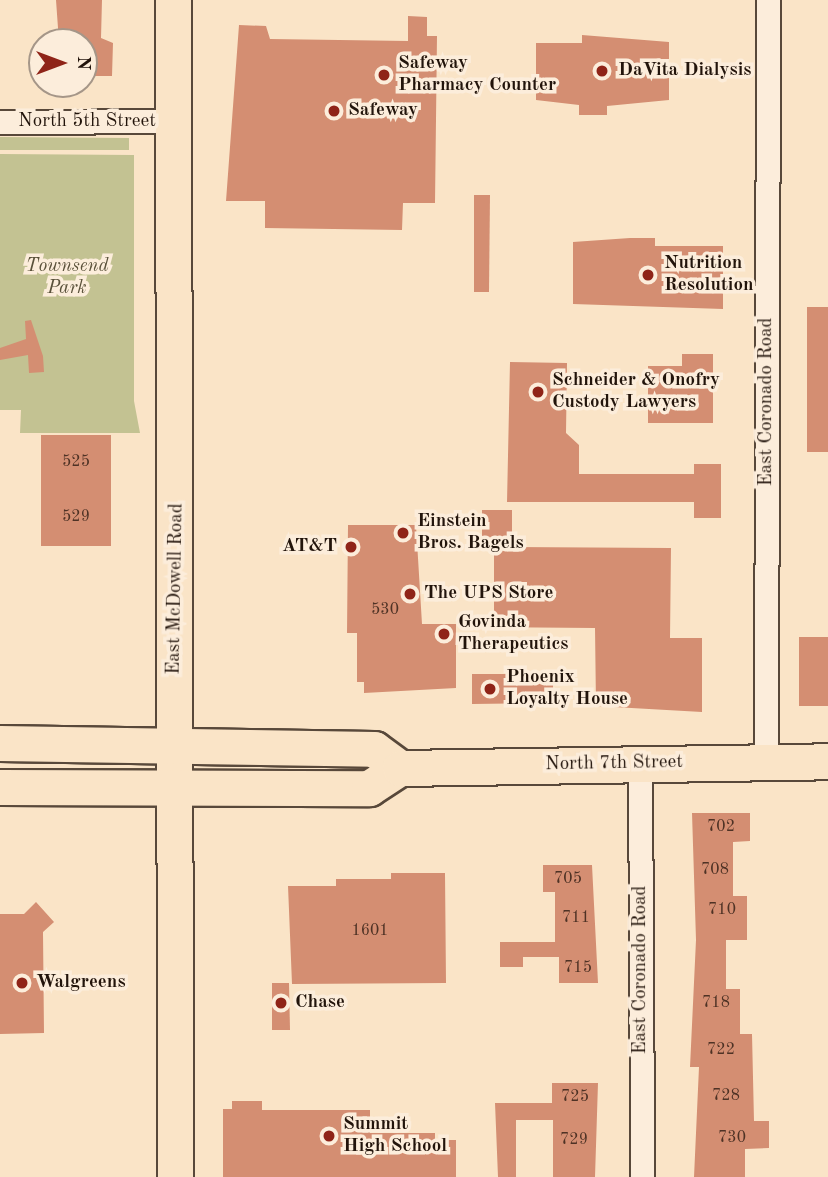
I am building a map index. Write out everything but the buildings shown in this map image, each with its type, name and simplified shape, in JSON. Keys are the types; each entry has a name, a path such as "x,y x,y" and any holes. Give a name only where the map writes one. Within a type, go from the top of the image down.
{"main road":[{"name":"East McDowell Road","path":"173,0 175,1177"},
{"path":"0,743 173,743 374,749 400,768 369,789 0,787"},
{"name":"North 7th Street","path":"400,768 828,761"}],"street":[{"name":"East Coronado Road","path":"766,762 768,0"},
{"name":"North 5th Street","path":"0,122 174,121"},
{"name":"East Coronado Road","path":"640,764 642,1177"}],"green space":[{"path":"0,137 129,138 129,150 0,150"},
{"name":"Townsend Park","path":"0,154 134,155 134,401 140,433 20,433 21,410 0,410"}],"place":[{"name":"DaVita Dialysis","path":"602,71"},
{"name":"Safeway Pharmacy Counter","path":"384,75"},
{"name":"Safeway","path":"334,111"},
{"name":"Nutrition Resolution","path":"648,275"},
{"name":"Schneider & Onofry Custody Lawyers","path":"538,392"},
{"name":"Einstein Bros. Bagels","path":"403,533"},
{"name":"AT&T","path":"351,547"},
{"name":"The UPS Store","path":"410,594"},
{"name":"Govinda Therapeutics","path":"444,634"},
{"name":"Phoenix Loyalty House","path":"490,689"},
{"name":"Walgreens","path":"22,983"},
{"name":"Chase","path":"281,1003"},
{"name":"Summit High School","path":"329,1136"}]}
